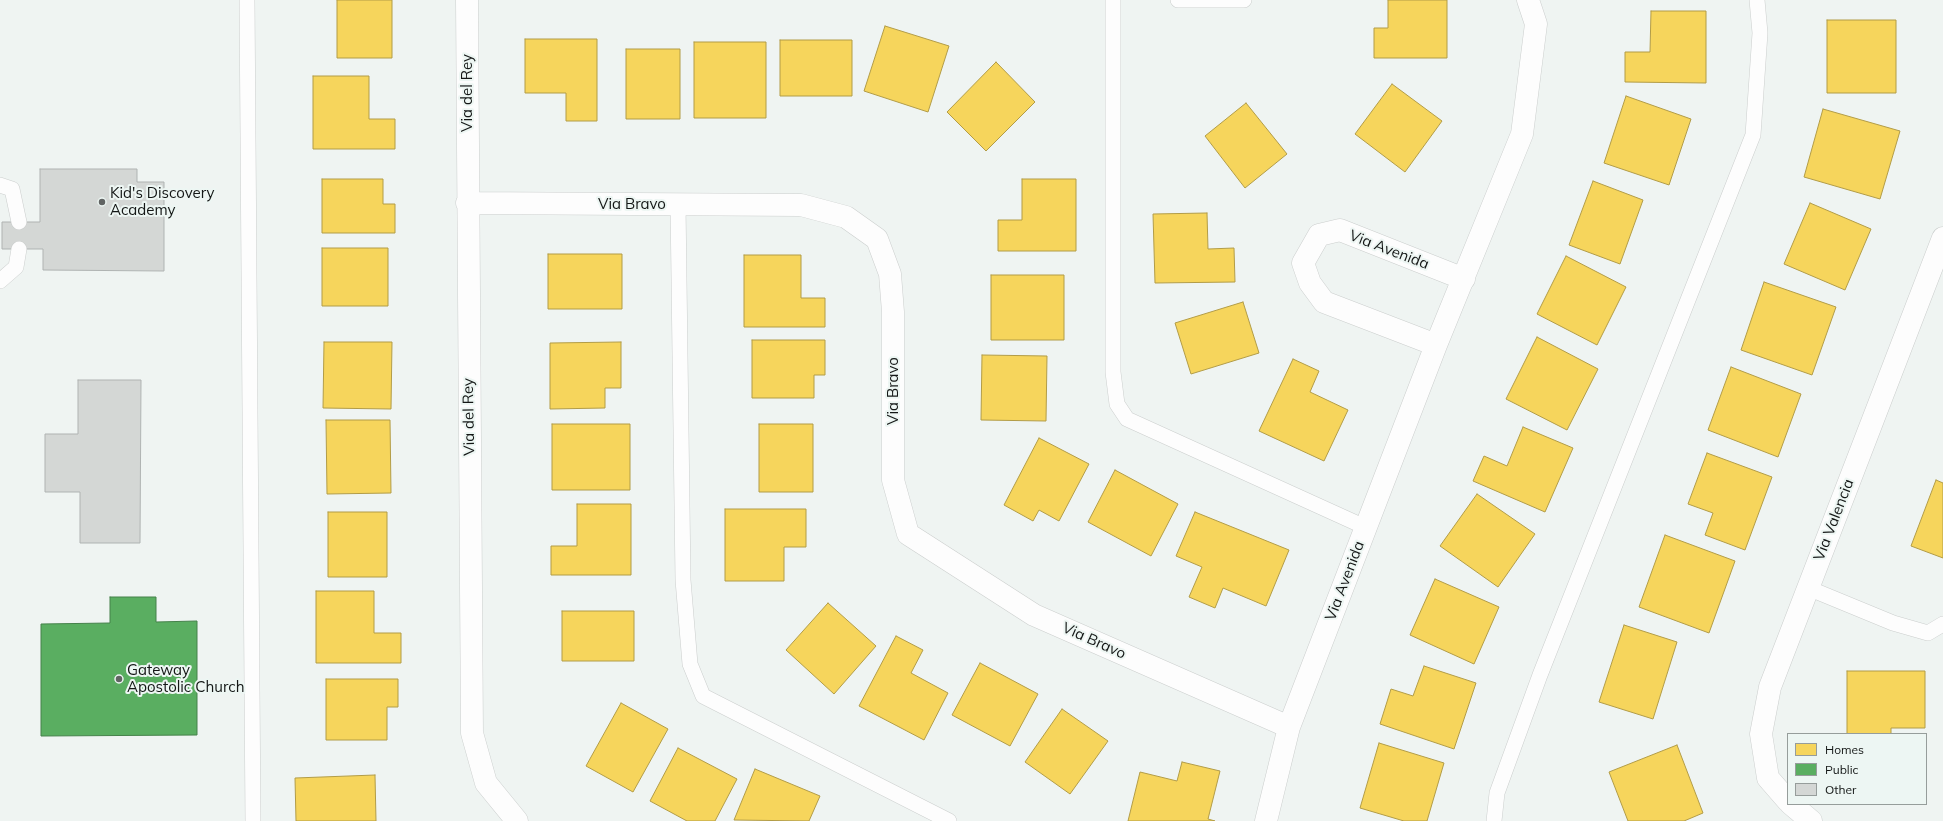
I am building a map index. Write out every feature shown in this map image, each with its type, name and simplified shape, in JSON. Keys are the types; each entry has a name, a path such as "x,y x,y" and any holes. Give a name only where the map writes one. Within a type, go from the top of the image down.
{"street":[{"name":"Via del Rey","path":"467,0 467,203 472,733 486,783 517,821"},
{"name":"Via Avenida","path":"1266,821 1289,727 1436,345 1522,134 1536,24 1528,0"},
{"name":"Via Bravo","path":"467,203 801,205 846,217 877,239 890,274 893,312 893,480 908,534 1034,615 1289,727"},
{"name":"Via Avenida","path":"1436,345 1324,302 1310,284 1303,263 1319,235 1340,230 1464,279"},
{"name":"Via Valencia","path":"1787,800 1768,778 1761,734 1770,687 1943,238"},
{"path":"1792,805 1811,821"}],"lane":[{"path":"247,0 253,821"},
{"path":"1113,0 1113,372 1117,404 1127,419 1365,528"},
{"path":"1178,0 1244,0"},
{"path":"1494,821 1497,793 1540,675 1753,135 1760,33 1757,0"},
{"path":"0,185 12,189 19,222"},
{"path":"678,204 683,580 690,664 704,696 949,821"},
{"path":"0,281 16,268 19,249"},
{"path":"1808,588 1893,623 1928,633 1943,624"}],"building: Homes":[{"path":"337,0 392,0 392,58 337,58"},
{"path":"1388,0 1447,0 1447,58 1374,58 1374,28 1388,28"},
{"path":"1651,11 1706,11 1706,83 1625,82 1625,52 1650,52"},
{"path":"1827,20 1896,20 1896,93 1827,93"},
{"path":"885,26 949,46 928,112 864,91"},
{"path":"525,39 597,39 597,121 566,121 566,93 525,93"},
{"path":"780,40 852,40 852,96 780,96"},
{"path":"694,42 766,42 766,118 694,118"},
{"path":"626,49 680,49 680,119 626,119"},
{"path":"996,62 1035,102 986,151 947,112"},
{"path":"313,76 369,76 369,119 395,119 395,149 313,149"},
{"path":"1392,84 1442,121 1405,172 1355,134"},
{"path":"1626,96 1691,119 1669,185 1604,163"},
{"path":"1246,103 1287,154 1245,188 1205,136"},
{"path":"1823,109 1900,131 1880,199 1804,177"},
{"path":"322,179 383,179 383,204 395,204 395,233 322,233"},
{"path":"1022,179 1076,179 1076,251 998,251 998,220 1022,220"},
{"path":"1593,181 1643,200 1620,264 1569,245"},
{"path":"1810,203 1871,229 1845,290 1784,264"},
{"path":"1207,213 1208,249 1234,248 1235,282 1155,283 1153,214"},
{"path":"322,248 388,248 388,306 322,306"},
{"path":"548,254 622,254 622,309 548,309"},
{"path":"744,255 801,255 801,298 825,298 825,327 744,327"},
{"path":"1566,256 1626,287 1597,345 1537,314"},
{"path":"991,275 1064,275 1064,340 991,340"},
{"path":"1764,282 1836,307 1812,375 1741,350"},
{"path":"1243,302 1259,353 1191,374 1175,323"},
{"path":"1537,337 1598,369 1567,430 1506,399"},
{"path":"752,340 825,340 825,375 814,375 814,398 752,398"},
{"path":"324,342 392,342 391,409 323,408"},
{"path":"621,342 621,388 605,388 605,408 550,409 550,343"},
{"path":"982,355 1047,356 1046,421 981,420"},
{"path":"1293,359 1319,371 1310,392 1348,410 1324,461 1259,431"},
{"path":"1731,367 1801,394 1778,457 1708,430"},
{"path":"326,420 390,420 391,493 327,494"},
{"path":"552,424 630,424 630,490 552,490"},
{"path":"759,424 813,424 813,492 759,492"},
{"path":"1523,427 1573,448 1545,512 1473,481 1484,456 1507,466"},
{"path":"1039,438 1089,464 1059,521 1039,510 1033,521 1004,505"},
{"path":"1707,453 1772,477 1745,550 1705,535 1713,513 1688,504"},
{"path":"1115,470 1178,504 1151,556 1088,522"},
{"path":"1936,480 1943,483 1943,558 1911,546"},
{"path":"1477,494 1535,534 1498,587 1440,546"},
{"path":"577,504 631,504 631,575 551,575 551,546 577,546"},
{"path":"725,509 806,509 806,547 784,547 784,581 725,581"},
{"path":"328,512 387,512 387,577 328,577"},
{"path":"1195,512 1289,550 1266,606 1223,588 1215,608 1189,597 1202,567 1176,556"},
{"path":"1665,535 1735,561 1709,633 1639,607"},
{"path":"1435,579 1499,607 1474,664 1410,635"},
{"path":"316,591 374,591 374,633 401,633 401,663 316,663"},
{"path":"828,603 876,646 834,694 786,650"},
{"path":"562,611 634,611 634,661 562,661"},
{"path":"1624,625 1677,642 1653,719 1599,702"},
{"path":"896,636 923,650 911,673 948,693 924,740 859,706"},
{"path":"980,663 1038,694 1010,746 952,715"},
{"path":"1424,666 1476,683 1454,749 1380,724 1391,689 1413,696"},
{"path":"1847,671 1925,671 1925,728 1891,728 1891,733 1847,733"},
{"path":"326,679 398,679 398,707 387,707 387,740 326,740"},
{"path":"621,703 668,729 633,792 586,766"},
{"path":"1062,709 1108,741 1070,794 1025,762"},
{"path":"1379,743 1444,763 1427,821 1404,821 1360,808"},
{"path":"1677,745 1703,813 1684,821 1628,821 1609,772"},
{"path":"678,748 737,779 715,821 687,821 650,801"},
{"path":"1182,762 1220,771 1208,819 1215,821 1128,821 1140,772 1177,781"},
{"path":"755,769 820,796 809,821 734,820"},
{"path":"375,775 376,821 296,821 295,778"}],"building: Public":[{"name":"Gateway Apostolic Church","path":"110,597 156,597 156,622 197,621 197,735 41,736 41,624 110,623"}],"building: Other":[{"name":"Kid's Discovery Academy","path":"40,169 137,169 137,182 164,182 164,271 43,270 43,249 2,249 2,222 40,222"},
{"path":"78,380 141,380 140,543 80,543 80,492 45,492 45,434 78,434"}],"place":[{"name":"Kid's Discovery Academy","path":"102,202"},
{"name":"Gateway Apostolic Church","path":"119,679"}]}
